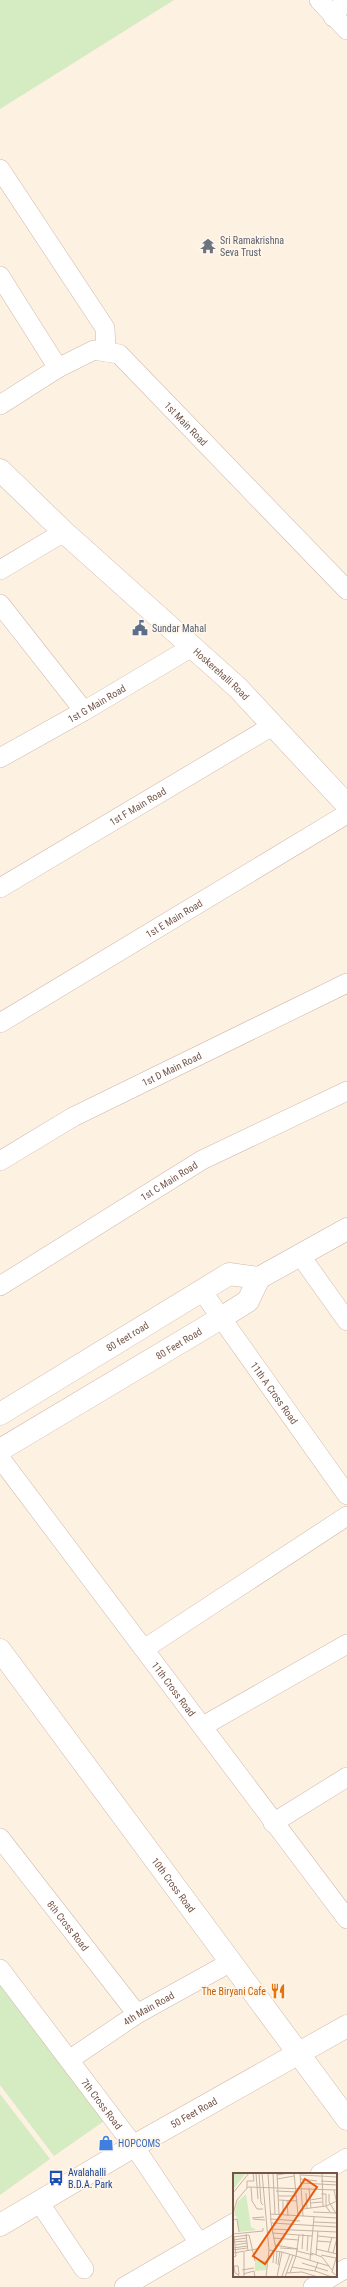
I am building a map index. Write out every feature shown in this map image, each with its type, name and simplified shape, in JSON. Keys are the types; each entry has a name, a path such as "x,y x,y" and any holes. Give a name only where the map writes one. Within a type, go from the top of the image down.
{"street":[{"path":"318,0 347,30"},
{"path":"333,17 345,0"},
{"path":"0,169 105,328 106,352"},
{"path":"0,276 58,368"},
{"name":"1st Main Road","path":"0,405 58,368 94,350 119,354 347,590"},
{"name":"Hoskerehalli Road","path":"0,470 64,532 238,688 347,805"},
{"path":"0,570 64,532"},
{"path":"0,604 84,711"},
{"name":"1st G Main Road","path":"0,758 84,711 192,647"},
{"name":"1st F Main Road","path":"0,888 274,725"},
{"name":"1st E Main Road","path":"0,1023 347,814"},
{"name":"1st D Main Road","path":"0,1161 73,1117 347,983"},
{"name":"1st C Main Road","path":"0,1286 202,1160 347,1092"},
{"path":"259,1278 347,1229"},
{"path":"300,1255 347,1321"},
{"name":"80 feet road","path":"0,1414 229,1274 259,1278"},
{"name":"80 Feet Road","path":"0,1450 248,1301 259,1278"},
{"name":"11th A Cross Road","path":"202,1291 347,1495"},
{"name":"11th Cross Road","path":"0,1458 144,1650 204,1726 273,1823 345,1912"},
{"path":"144,1650 347,1516"},
{"path":"204,1726 347,1644"},
{"name":"10th Cross Road","path":"0,1650 347,2119"},
{"path":"273,1823 347,1777"},
{"name":"8th Cross Road","path":"0,1838 137,2014"},
{"name":"4th Main Road","path":"69,2060 137,2014 230,1962"},
{"name":"7th Cross Road","path":"0,1969 134,2146 199,2243"},
{"name":"50 Feet Road","path":"0,2225 134,2146 298,2052 347,2026"},
{"path":"322,2173 347,2158"},
{"path":"39,2202 84,2269"},
{"path":"124,2287 233,2224"},
{"path":"337,2273 347,2268"},
{"path":"313,2287 331,2277"}],"green space":[{"path":"0,0 174,0 0,109"},
{"path":"0,1978 107,2119 54,2156 0,2085"},
{"path":"0,2094 50,2159 0,2195"}],"place":[{"name":"Sri Ramakrishna Seva Trust","path":"208,246"},
{"name":"Sundar Mahal","path":"140,628"},
{"name":"The Biryani Cafe","path":"278,1991"},
{"name":"HOPCOMS","path":"106,2143"},
{"name":"Avalahalli B.D.A. Park","path":"56,2178"}]}
